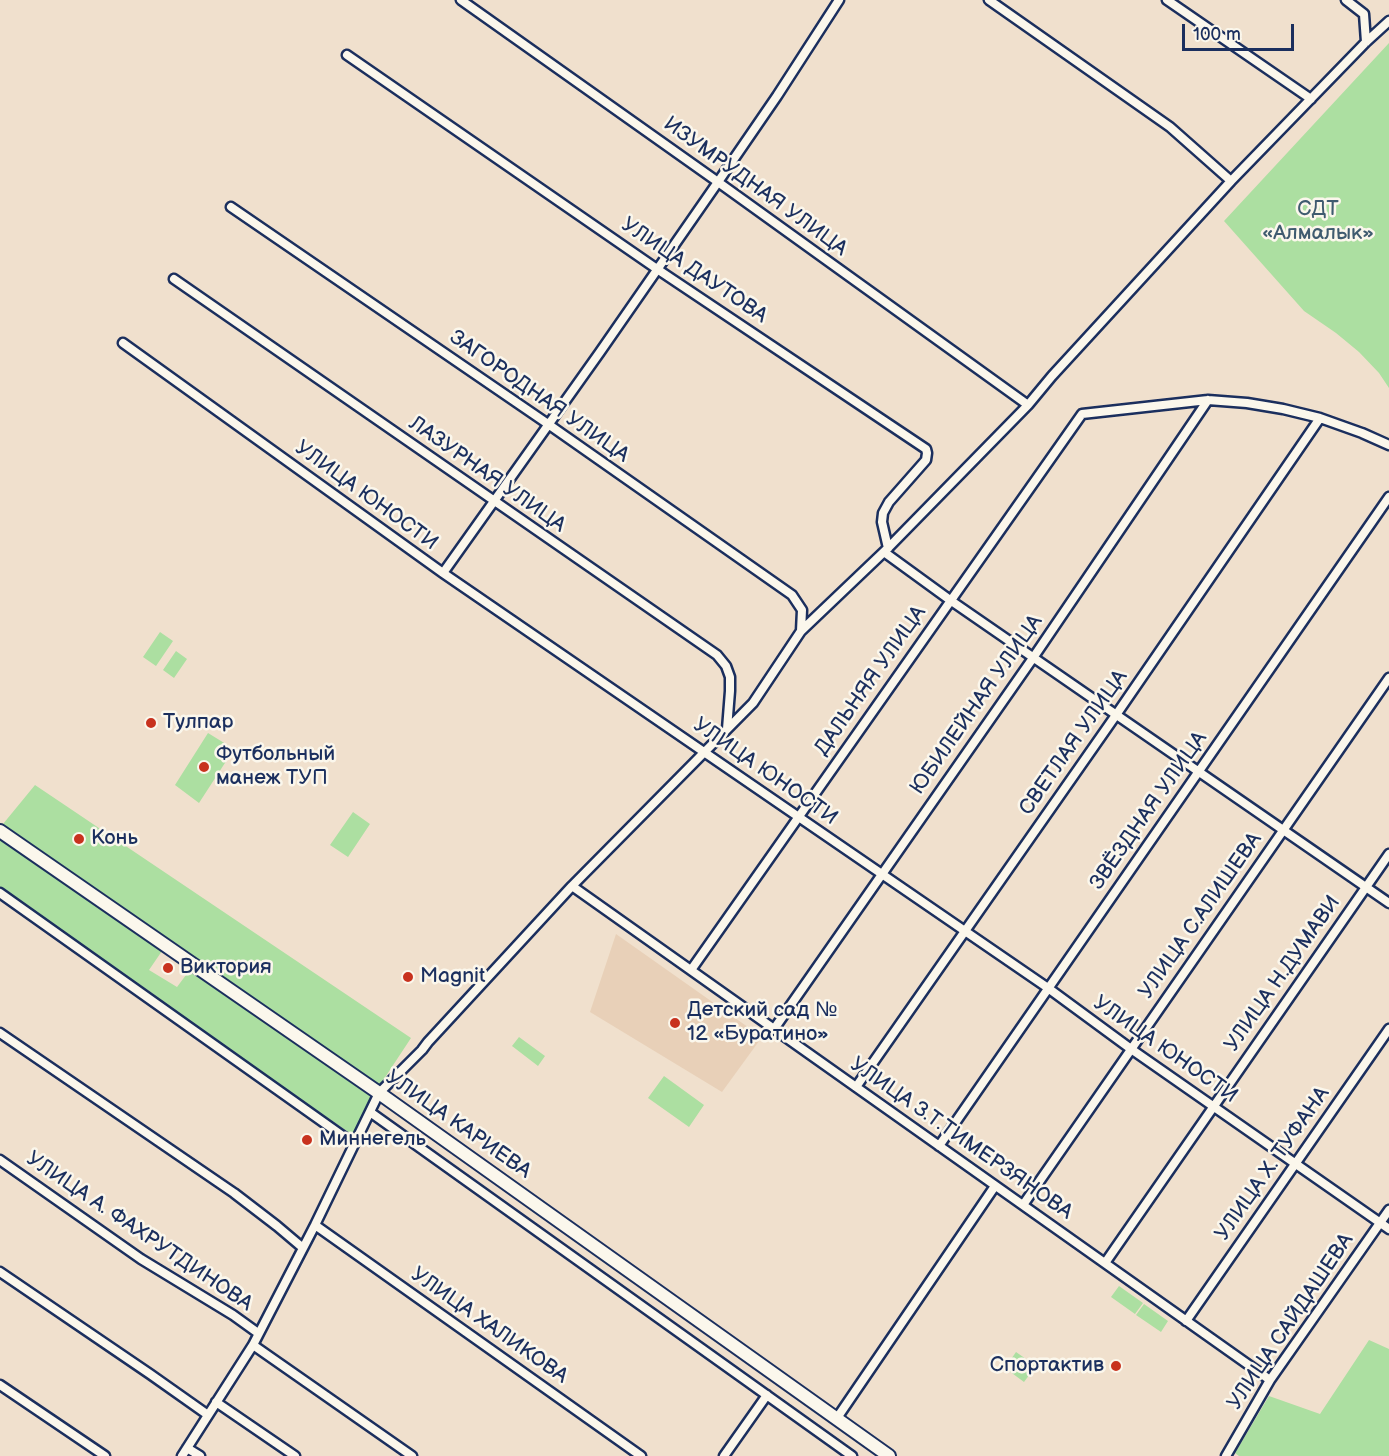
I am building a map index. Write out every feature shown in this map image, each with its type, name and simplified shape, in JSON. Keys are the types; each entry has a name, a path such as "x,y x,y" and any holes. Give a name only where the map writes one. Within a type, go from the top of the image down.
{"main road":[{"name":"УЛИЦА КАРИЕВА","path":"0,831 379,1093 890,1456"}],"street":[{"name":"ИЗУМРУДНАЯ УЛИЦА","path":"460,0 1028,405"},
{"path":"443,573 718,182 839,0"},
{"path":"989,0 1170,127 1231,181"},
{"path":"1167,0 1311,99"},
{"path":"1346,0 1364,14 1366,42"},
{"path":"182,1456 253,1345 379,1093 422,1050 572,886 753,703 801,631 886,550 1028,405 1231,181 1389,21"},
{"name":"УЛИЦА ДАУТОВА","path":"347,55 657,269 926,449 926,460 883,513 886,550"},
{"name":"ЗАГОРОДНАЯ УЛИЦА","path":"231,207 792,594 802,610 801,631"},
{"name":"ЛАЗУРНАЯ УЛИЦА","path":"174,279 717,656 726,666 730,677 727,729"},
{"name":"УЛИЦА ЮНОСТИ","path":"123,343 443,573 1048,988 1131,1049 1389,1228"},
{"path":"1208,400 1247,403 1320,418 1389,445"},
{"name":"ДАЛЬНЯЯ УЛИЦА","path":"691,970 1082,414 1208,400"},
{"name":"ЮБИЛЕЙНАЯ УЛИЦА","path":"774,1029 1033,658 1208,400"},
{"name":"СВЕТЛАЯ УЛИЦА","path":"855,1087 1116,715 1320,418"},
{"name":"ЗВЁЗДНАЯ УЛИЦА","path":"939,1146 1389,497"},
{"path":"886,550 950,600 1389,903"},
{"name":"УЛИЦА С.АЛИШЕВА","path":"1023,1205 1389,678"},
{"name":"УЛИЦА Н.ДУМАВИ","path":"1105,1263 1389,854"},
{"name":"УЛИЦА З.Т.ТИМЕРЗЯНОВА","path":"572,886 1270,1380"},
{"path":"0,893 354,1144"},
{"name":"УЛИЦА Х. ТУФАНА","path":"1186,1321 1389,1029"},
{"path":"0,1033 234,1193 303,1248"},
{"path":"370,1112 852,1456"},
{"name":"УЛИЦА А. ФАХРУТДИНОВА","path":"0,1160 141,1259 258,1333"},
{"path":"837,1418 995,1186"},
{"name":"УЛИЦА САЙДАШЕВА","path":"1226,1456 1270,1380 1389,1210"},
{"name":"УЛИЦА ХАЛИКОВА","path":"315,1225 641,1456"},
{"path":"0,1272 208,1415"},
{"name":"УЛИЦА А. ФАХРУТДИНОВА","path":"253,1345 412,1456"},
{"path":"0,1384 105,1456"},
{"path":"724,1456 767,1395"},
{"path":"216,1402 295,1456"},
{"path":"187,1448 200,1456"}],"shaded area":[{"name":"Детский сад № 12 «Буратино»","path":"616,934 762,1037 722,1092 590,1012"}],"green space":[{"name":"СДТ «Алмалык»","path":"1389,43 1389,388 1379,373 1359,352 1304,311 1224,221"},
{"path":"160,632 173,641 156,666 143,657"},
{"path":"176,651 187,659 174,678 163,670"},
{"name":"Футбольный манеж ТУП","path":"208,733 234,749 199,803 175,785"},
{"path":"35,785 411,1038 380,1085 3,824"},
{"path":"353,812 370,824 348,857 330,845"},
{"path":"0,839 162,951 149,970 177,987 189,971 372,1095 354,1136 183,1018 152,993 0,890"},
{"path":"519,1037 545,1056 538,1066 512,1046"},
{"path":"664,1076 704,1105 689,1127 648,1098"},
{"path":"1119,1286 1143,1303 1135,1314 1111,1297"},
{"path":"1144,1304 1168,1321 1161,1332 1136,1315"},
{"path":"1369,1340 1389,1349 1389,1456 1239,1456 1235,1453 1269,1396 1320,1414"},
{"path":"1016,1352 1036,1366 1024,1382 1005,1368"}],"place":[{"name":"Тулпар","path":"151,723"},
{"name":"Футбольный манеж ТУП","path":"204,767"},
{"name":"Конь","path":"79,839"},
{"name":"Виктория","path":"168,968"},
{"name":"Magnit","path":"408,977"},
{"name":"Детский сад № 12 «Буратино»","path":"675,1023"},
{"name":"Миннегель","path":"307,1140"},
{"name":"Спортактив","path":"1116,1366"}]}
